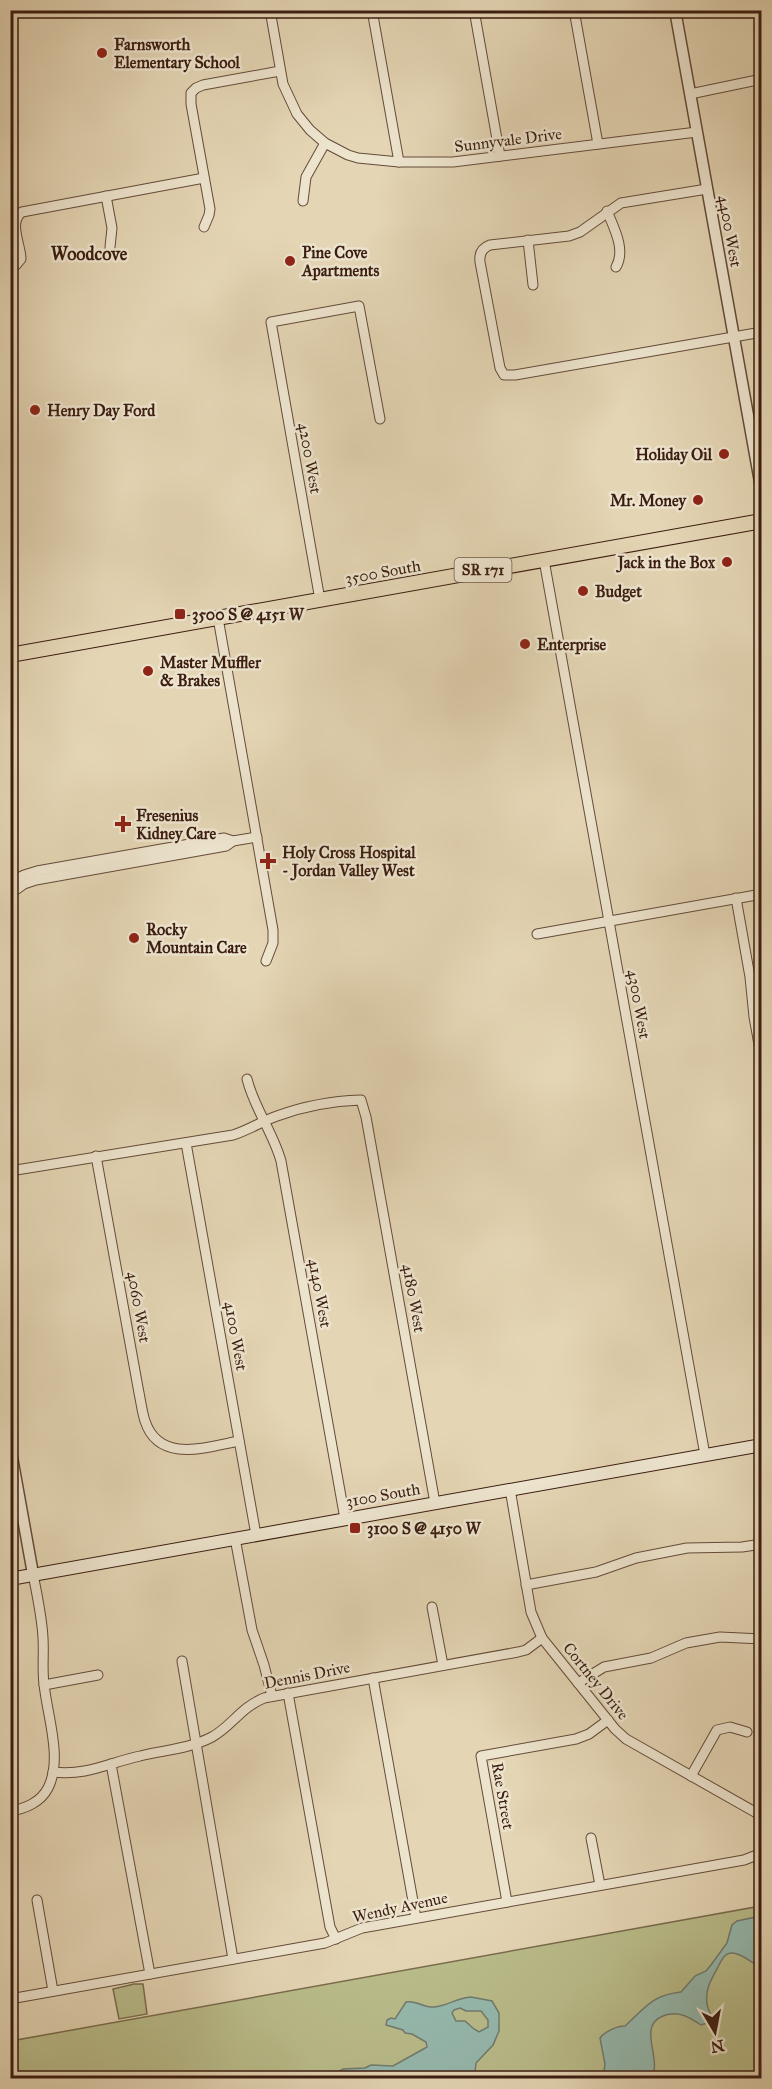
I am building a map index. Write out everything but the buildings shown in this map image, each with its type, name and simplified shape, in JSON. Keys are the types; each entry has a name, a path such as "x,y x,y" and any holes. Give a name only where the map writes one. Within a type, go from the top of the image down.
{"main road":[{"name":"3500 South","path":"10,655 762,521"},
{"name":"3100 South","path":"10,1580 33,1574 762,1444"}],"street":[{"name":"Sunnyvale Drive","path":"270,10 280,71 286,94 297,114 325,143 358,158 443,163 697,132"},
{"path":"372,10 399,162"},
{"path":"474,10 500,156"},
{"path":"574,10 598,144"},
{"name":"4400 West","path":"675,10 762,493"},
{"path":"204,227 210,212 191,104 193,90 203,85 280,71"},
{"path":"690,94 762,79"},
{"path":"10,109 12,123"},
{"path":"303,201 303,187 308,172 325,143"},
{"path":"10,267 16,266 21,259 15,222 20,214 28,210 204,178"},
{"path":"707,189 621,203 580,232 568,236 487,246 479,258 500,368 508,376 762,332"},
{"path":"106,196 112,228 111,247"},
{"path":"607,211 620,252 620,259 615,267"},
{"path":"528,240 533,285"},
{"name":"4200 West","path":"320,600 271,322 359,306 380,419"},
{"name":"4300 West","path":"544,560 705,1455"},
{"path":"218,618 273,936 272,950 266,961"},
{"path":"10,894 24,884 36,880 226,846 233,841 257,837"},
{"path":"10,882 37,871 224,838 233,841"},
{"path":"537,934 762,894"},
{"path":"736,898 762,1061"},
{"name":"4140 West","path":"247,1079 253,1100 276,1143 283,1172 345,1519"},
{"name":"4180 West","path":"264,1122 303,1107 343,1100 361,1100 435,1503"},
{"path":"10,1171 233,1135 264,1122"},
{"name":"4100 West","path":"186,1143 256,1535"},
{"name":"4060 West","path":"96,1156 145,1421 150,1432 163,1444 176,1450 198,1450 239,1441"},
{"path":"10,1446 43,1632 44,1685 53,1741 53,1772 48,1788 29,1806 10,1811"},
{"name":"Cortney Drive","path":"510,1490 526,1585 534,1621 542,1638 620,1734 762,1816"},
{"path":"235,1538 252,1630 272,1696"},
{"path":"526,1585 596,1572 636,1558 687,1548 762,1544"},
{"path":"432,1607 442,1665"},
{"path":"578,1683 604,1667 655,1656 686,1642 720,1637 762,1638"},
{"name":"Dennis Drive","path":"53,1772 79,1773 195,1744 218,1733 249,1705 272,1696 522,1651 542,1638"},
{"path":"182,1661 233,1959"},
{"path":"44,1685 98,1676"},
{"path":"373,1678 416,1918"},
{"path":"288,1693 330,1927 336,1939"},
{"name":"Rae Street","path":"507,1902 481,1756 576,1739 589,1734 608,1720"},
{"path":"691,1776 717,1730 730,1726 747,1732"},
{"path":"111,1764 150,1974"},
{"path":"591,1838 600,1885"},
{"name":"Wendy Avenue","path":"10,1999 325,1943 359,1928 744,1860 762,1853"},
{"path":"37,1900 53,1991"}],"green space":[{"path":"761,1906 761,2078 11,2078 11,2041"},
{"path":"143,1984 147,2014 119,2019 113,1989"}],"water":[{"path":"761,1916 761,1966 736,1953 727,1954 724,1957 707,1993 711,2022 701,2025 678,2014 663,2016 655,2021 652,2027 654,2070 652,2078 603,2078 605,2064 600,2038 602,2035 612,2029 625,2026 656,1999 681,1992 695,1976 706,1971 711,1965 727,1943 732,1925 737,1921"},
{"path":"466,1998 492,2001 499,2013 499,2031 493,2045 476,2063 475,2072 478,2078 327,2078 343,2069 365,2068 371,2065 393,2066 427,2047 426,2042 412,2034 386,2025 387,2020 395,2019 406,2002 434,2007","holes":["460,2008 466,2011 481,2011 488,2020 488,2027 479,2032 465,2021 456,2021 452,2013 454,2010"]}],"place":[{"name":"Farnsworth Elementary School","path":"102,53"},
{"name":"Pine Cove Apartments","path":"290,261"},
{"name":"Henry Day Ford","path":"35,410"},
{"name":"Holiday Oil","path":"724,454"},
{"name":"Mr. Money","path":"698,500"},
{"name":"Jack in the Box","path":"727,562"},
{"name":"Budget","path":"583,591"},
{"name":"3500 S @ 4151 W","path":"180,614"},
{"name":"Enterprise","path":"525,644"},
{"name":"Master Muffler & Brakes","path":"148,671"},
{"name":"Fresenius Kidney Care","path":"123,824"},
{"name":"Holy Cross Hospital - Jordan Valley West","path":"268,861"},
{"name":"Rocky Mountain Care","path":"134,938"},
{"name":"3100 S @ 4150 W","path":"355,1528"}],"district":[{"name":"Woodcove","path":"89,254"}]}
